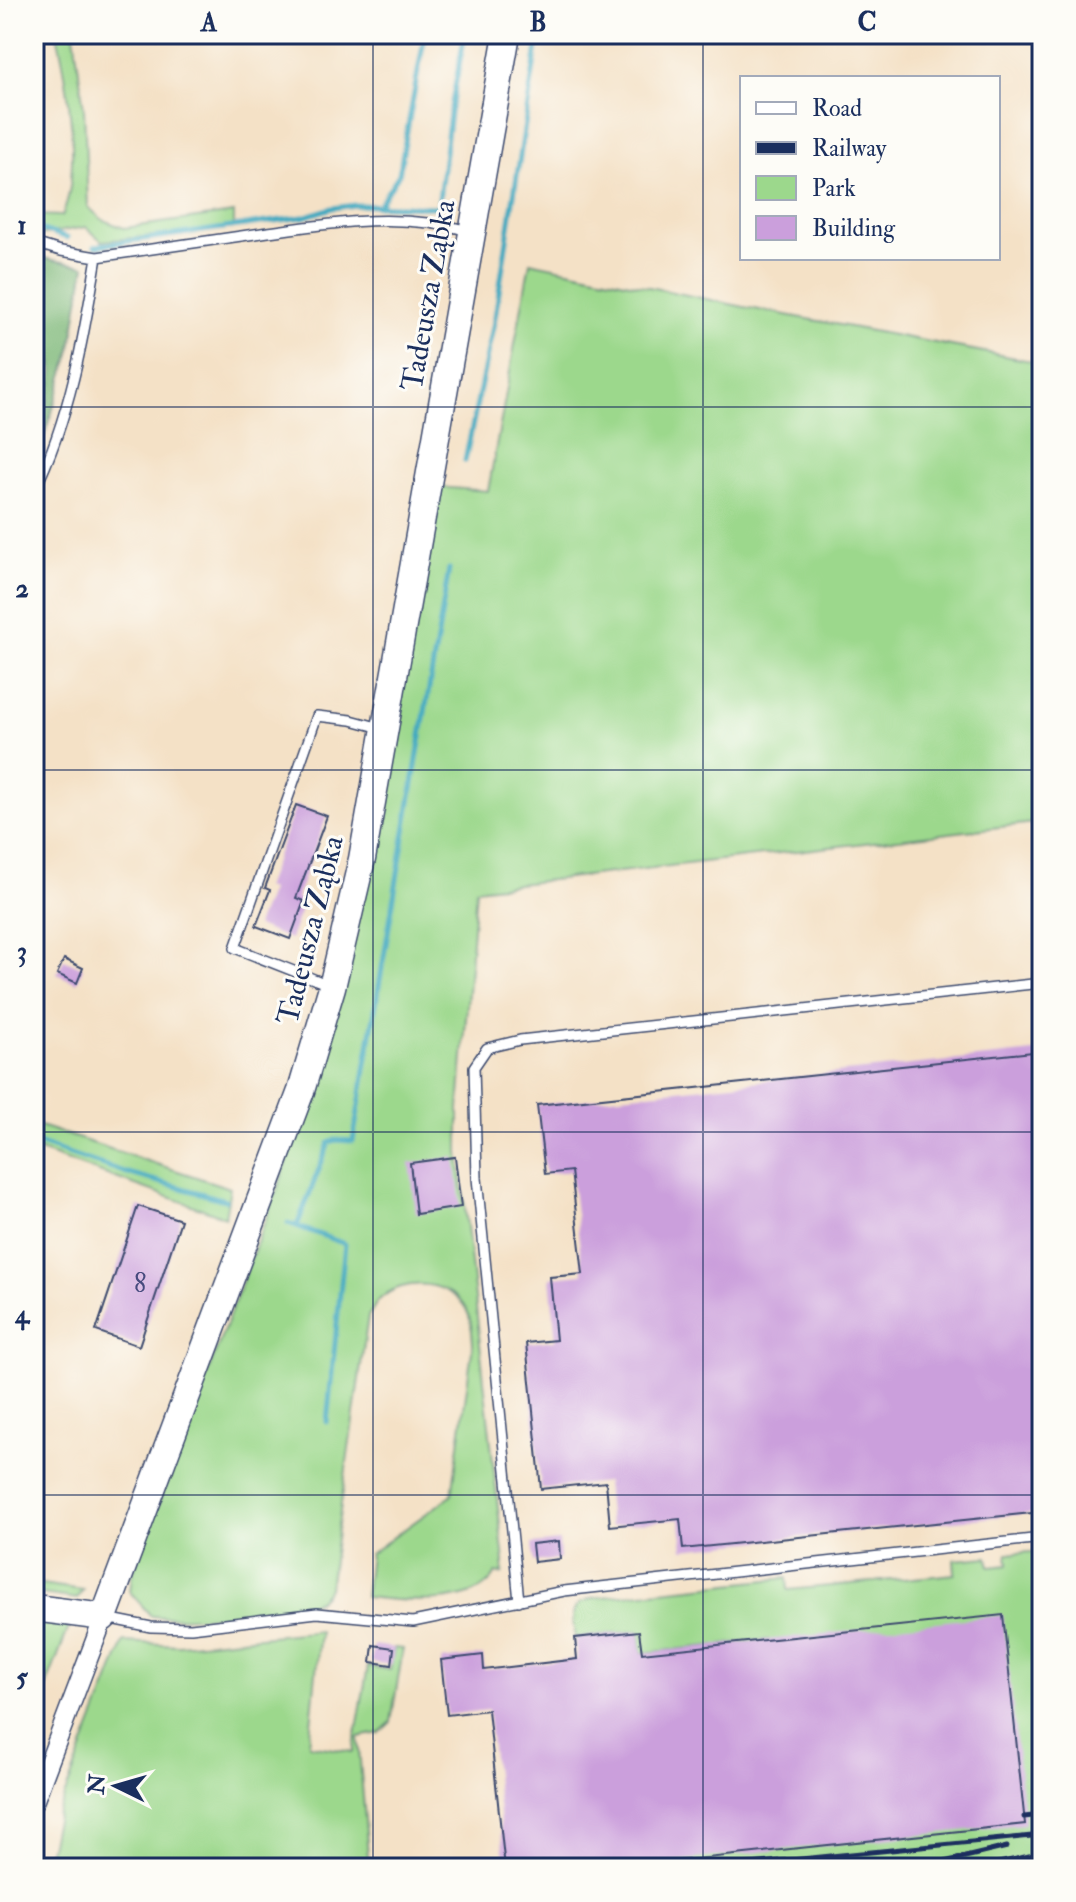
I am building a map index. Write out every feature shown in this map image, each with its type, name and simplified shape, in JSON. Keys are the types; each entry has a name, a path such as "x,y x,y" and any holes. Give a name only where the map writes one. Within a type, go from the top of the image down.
{"street":[{"name":"Tadeusza Ząbka","path":"34,1802 301,1091 332,987 362,859 507,34"},
{"path":"34,1608 104,1617"}],"lane":[{"path":"34,243 97,257 326,224 385,219 442,224 472,232"},
{"path":"34,491 47,465 83,344 97,257"},
{"path":"332,987 235,948 317,716 383,728"},
{"path":"519,1601 477,1178 474,1067 487,1048 520,1040 1042,983"},
{"path":"104,1617 151,1627 191,1628 317,1613 413,1622 564,1591 1042,1538"}],"green space":[{"path":"57,34 74,34 84,109 88,207 103,220 124,228 234,213 234,228 102,241 86,227 40,235 34,233 34,215 62,216 71,175 69,100"},
{"path":"34,254 85,266 70,354 38,456 53,371 47,302 34,293"},
{"path":"530,262 744,307 1042,363 1042,822 476,889 459,1109 459,1153 504,1562 502,1574 496,1573 486,1585 455,1598 416,1601 365,1597 370,1554 452,1495 473,1343 471,1323 460,1301 450,1293 426,1285 413,1285 389,1292 368,1316 329,1588 325,1594 302,1606 259,1613 151,1616 130,1592 132,1574 310,1102 438,487 488,491"},
{"path":"34,1124 230,1188 225,1217 34,1149"},
{"path":"1042,1551 1042,1868 613,1868 767,1640 642,1653 639,1631 575,1638 573,1617 579,1604 594,1598 787,1578 788,1590 955,1574 954,1560 988,1557 990,1567 1008,1565 1007,1554"},
{"path":"34,1583 83,1590 77,1599 34,1593"},
{"path":"34,1621 69,1627 34,1718"},
{"path":"320,1631 309,1745 353,1752 368,1666 390,1670 394,1648 403,1649 391,1722 379,1733 358,1737 369,1868 45,1868 58,1812 124,1642 179,1645"},
{"path":"504,1858 505,1868 418,1868 425,1865"}],"building":[{"path":"296,805 327,816 296,898 304,901 290,939 256,926 270,890 265,888"},
{"path":"64,959 83,968 77,983 57,974"},
{"path":"1042,1051 1042,1512 683,1549 680,1519 610,1526 606,1482 541,1489 526,1343 556,1340 550,1277 583,1274 571,1171 545,1174 537,1105"},
{"path":"455,1157 461,1207 416,1214 410,1163"},
{"path":"138,1206 181,1220 139,1346 96,1331"},
{"path":"559,1541 560,1559 534,1562 532,1544"},
{"path":"1003,1615 1025,1824 613,1868 505,1868 488,1710 447,1715 441,1660 483,1655 484,1670 577,1659 575,1638 639,1631 642,1653"},
{"path":"373,1645 394,1648 392,1665 371,1662"}],"waterway":[{"path":"378,206 399,174 425,34"},
{"path":"95,246 303,217 355,205 438,207 450,113 465,34"},
{"path":"465,461 495,317 539,34"},
{"path":"34,227 67,238"},
{"path":"297,1226 329,1143 335,1140 353,1141 449,569"},
{"path":"34,1142 127,1173 225,1200"},
{"path":"288,1223 345,1244 327,1422"}],"railway":[{"path":"1024,1817 1042,1815"},
{"path":"710,1868 1042,1835"},
{"path":"919,1868 1007,1847"},
{"path":"977,1868 1042,1853"},
{"path":"1033,1868 1042,1866"}]}
